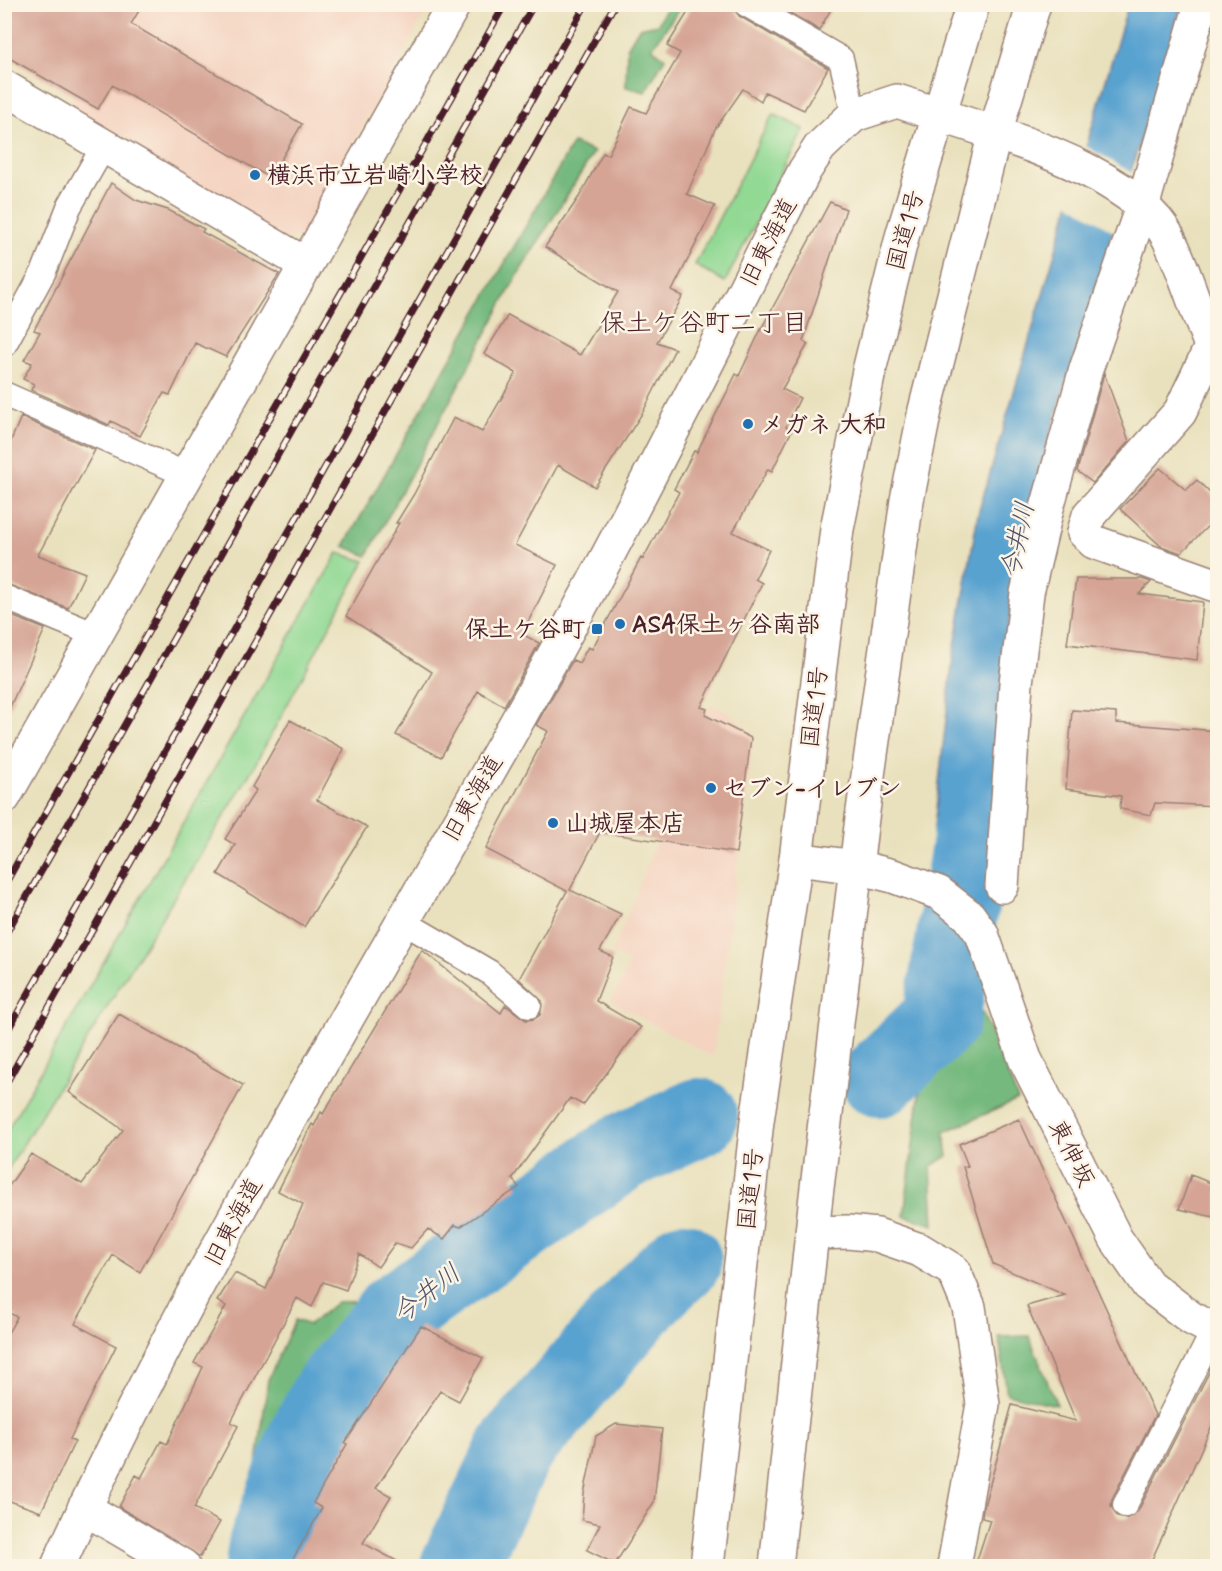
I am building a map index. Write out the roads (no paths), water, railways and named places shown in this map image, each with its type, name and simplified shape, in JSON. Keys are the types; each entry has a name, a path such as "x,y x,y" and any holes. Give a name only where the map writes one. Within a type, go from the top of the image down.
{"main road":[{"path":"4,797 15,756 96,635 454,4"},
{"name":"国道1号","path":"707,1566 757,1121 796,859 837,529 872,359 903,233 973,4"},
{"path":"776,1566 816,1196 857,867 909,489 925,410 995,133 1034,4"},
{"path":"1002,886 1016,683 1027,593 1047,508 1086,369 1136,201 1201,4"},
{"path":"4,87 305,264"},
{"name":"旧東海道","path":"58,1566 101,1470 252,1186 561,642 805,170 820,147 854,115 897,102 938,113 1046,149 1136,201 1167,235 1207,303 1215,353"},
{"path":"1215,353 1180,411 1089,515 1084,532 1094,542 1218,586"},
{"path":"796,859 857,867"},
{"name":"東伸坂","path":"857,867 893,876 939,893 969,916 982,934 1025,1059 1116,1239 1148,1285 1191,1318 1216,1331"},
{"path":"813,1233 848,1232 877,1235 920,1251 954,1271 958,1280 969,1307 983,1404 954,1566"},
{"path":"84,1508 183,1566"},
{"path":"780,1531 784,1566"}],"lane":[{"path":"746,4 841,58 854,115"},
{"path":"4,345 44,271 69,207 104,146"},
{"path":"4,394 187,475"},
{"path":"4,597 96,635"},
{"path":"402,921 489,972 529,1006"},
{"path":"1125,1505 1216,1331"}],"water":[{"path":"1128,5 1182,5 1041,465 1017,572 1005,648 985,875 932,845 953,657 978,514"}],"waterway":[{"name":"今井川","path":"879,1078 941,1019 977,805 982,759"},
{"name":"今井川","path":"264,1566 267,1545 306,1439 331,1392 395,1312 621,1153 699,1117"},
{"name":"今井川","path":"459,1566 516,1447 647,1295 683,1261"}],"railway":[{"path":"4,886 505,4"},
{"path":"4,937 534,4"},
{"path":"4,1037 586,4"},
{"path":"4,1087 615,4"}],"place":[{"name":"横浜市立岩崎小学校","path":"255,175"},
{"name":"メガネ 大和","path":"748,424"},
{"name":"ASA保土ヶ谷南部","path":"620,624"},
{"name":"保土ケ谷町","path":"597,629"},
{"name":"セブン-イレブン","path":"711,788"},
{"name":"山城屋本店","path":"553,823"}],"district":[{"name":"保土ケ谷町二丁目","path":"704,322"}]}
